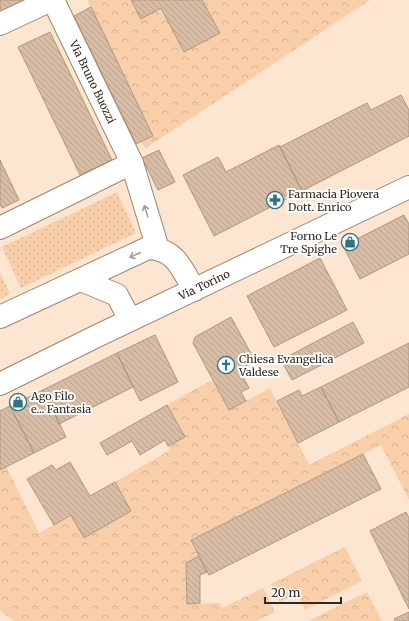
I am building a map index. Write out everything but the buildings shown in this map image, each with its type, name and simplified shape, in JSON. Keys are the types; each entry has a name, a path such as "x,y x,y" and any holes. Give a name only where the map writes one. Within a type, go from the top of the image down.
{"street":[{"path":"0,24 52,0"},
{"name":"Via Bruno Buozzi","path":"52,0 132,163 158,249"},
{"path":"0,228 132,163"},
{"name":"Via Torino","path":"0,384 130,320 409,187"},
{"path":"0,317 148,248 158,249 170,254 180,266 194,290"},
{"path":"81,280 117,295 130,320"}],"green space":[{"path":"87,0 370,0 146,148 141,142 153,136"},
{"path":"117,192 136,233 21,288 2,247"},
{"path":"0,272 10,294 0,299"},
{"path":"212,380 229,410 270,388 309,465 409,414 409,500 381,445 191,539 199,556 186,563 187,604 220,603 222,608 263,588 275,612 256,621 14,621 0,611 0,470 6,466 39,533 71,515 85,538 131,511 115,482 170,450 168,446 185,437 167,405"},
{"path":"345,547 362,581 305,610 297,593 280,602 271,584"},
{"path":"367,592 382,621 308,621"}],"place":[{"name":"Farmacia Piovera Dott. Enrico","path":"275,200"},
{"name":"Forno Le Tre Spighe","path":"350,242"},
{"name":"Chiesa Evangelica Valdese","path":"226,365"},
{"name":"Ago Filo e... Fantasia","path":"18,402"}]}
